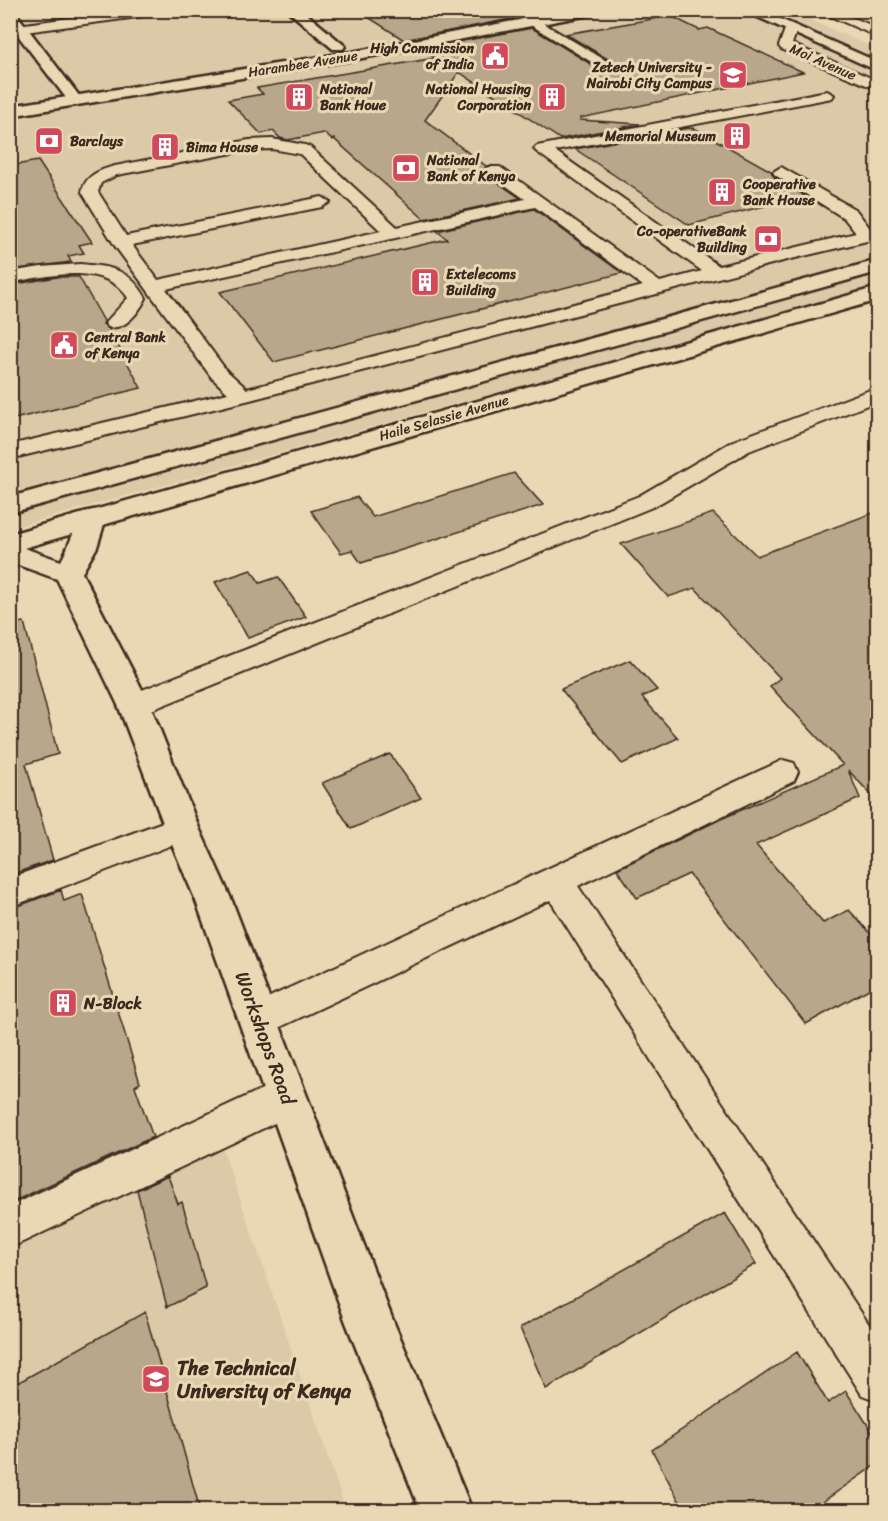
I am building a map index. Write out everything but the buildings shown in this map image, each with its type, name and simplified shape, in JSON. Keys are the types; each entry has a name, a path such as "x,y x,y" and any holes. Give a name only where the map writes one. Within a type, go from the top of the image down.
{"street":[{"path":"293,10 338,46"},
{"name":"Harambee Avenue","path":"10,111 45,100 75,100 352,56 594,10"},
{"name":"Moi Avenue","path":"748,10 878,67"},
{"name":"Moi Avenue","path":"768,10 878,57"},
{"path":"10,15 15,29 75,100"},
{"name":"Haile Selassie Avenue","path":"10,505 878,266"},
{"name":"Haile Selassie Avenue","path":"10,543 878,293"},
{"path":"10,552 68,573 83,547 93,518"},
{"name":"Workshops Road","path":"68,573 134,705 182,828 214,901 369,1320 446,1510"}],"lane":[{"path":"512,10 609,66"},
{"path":"822,10 878,33"},
{"path":"15,29 153,11"},
{"name":"Moi Avenue","path":"791,29 785,46 878,86"},
{"path":"717,273 542,149 827,95"},
{"path":"243,396 219,374 121,242 90,192 89,187 96,178 115,171 249,146 272,144 304,150 393,233"},
{"path":"494,170 657,288"},
{"path":"781,172 850,214 872,236"},
{"path":"155,286 538,201"},
{"path":"121,242 322,202"},
{"path":"10,452 243,396 657,288 872,236"},
{"path":"10,278 63,269 90,270 115,277 128,284 137,298 115,323"},
{"path":"134,705 647,501 741,446 878,393"},
{"path":"259,1020 783,772"},
{"path":"10,892 182,828"},
{"path":"556,881 878,1379"},
{"path":"10,1228 286,1097"}],"shaded area":[{"path":"788,10 877,49 877,286 11,528 11,11"},
{"name":"The Technical University of Kenya","path":"222,1146 346,1510 11,1510 10,1248"}],"place":[{"name":"High Commission of India","path":"495,56"},
{"name":"Zetech University - Nairobi City Campus","path":"733,75"},
{"name":"National Bank Houe","path":"299,97"},
{"name":"National Housing Corporation","path":"552,97"},
{"name":"Memorial Museum","path":"737,136"},
{"name":"Barclays","path":"49,141"},
{"name":"Bima House","path":"165,147"},
{"name":"National Bank of Kenya","path":"406,168"},
{"name":"Cooperative Bank House","path":"722,192"},
{"name":"Co-operativeBank Building","path":"768,239"},
{"name":"Extelecoms Building","path":"425,282"},
{"name":"Central Bank of Kenya","path":"64,345"},
{"name":"N-Block","path":"63,1003"},
{"name":"The Technical University of Kenya","path":"156,1379"}]}
